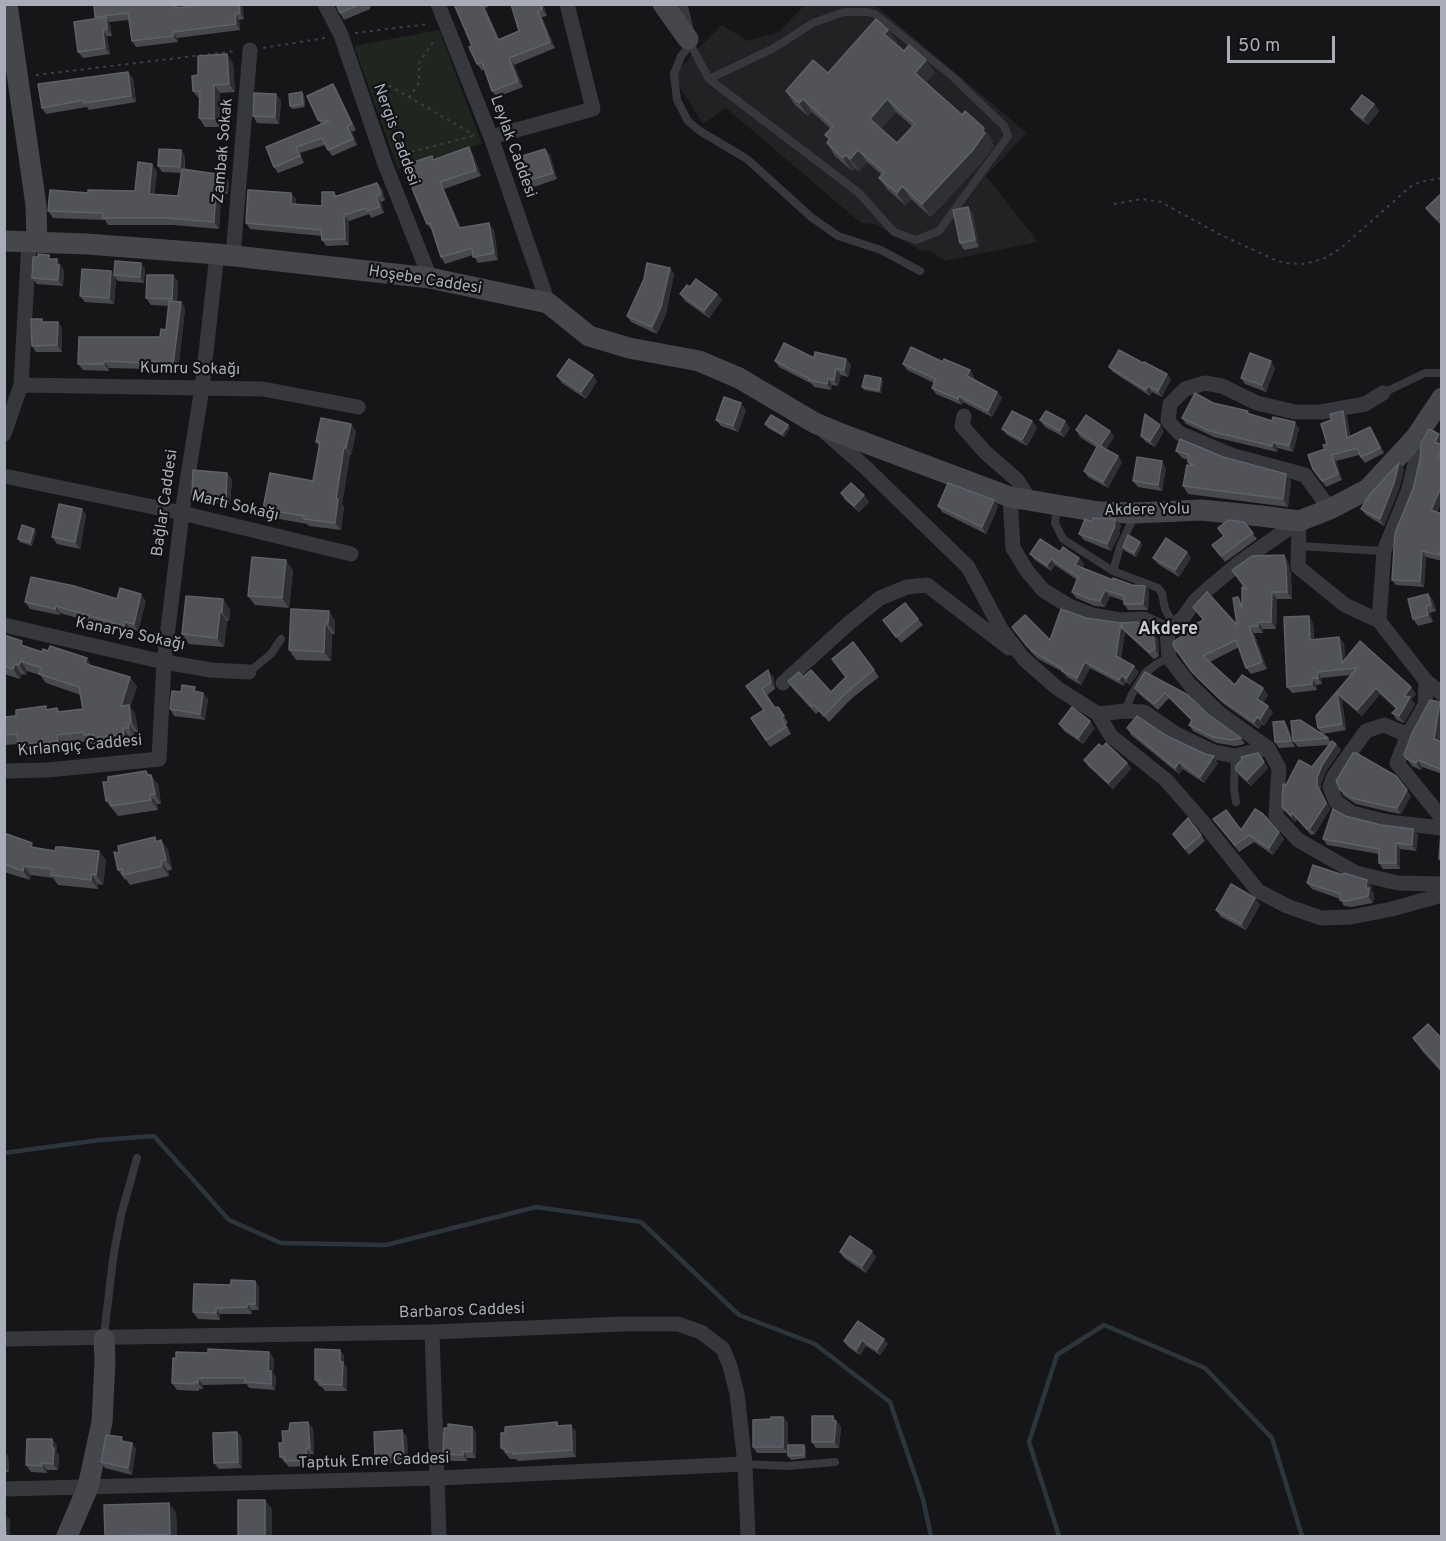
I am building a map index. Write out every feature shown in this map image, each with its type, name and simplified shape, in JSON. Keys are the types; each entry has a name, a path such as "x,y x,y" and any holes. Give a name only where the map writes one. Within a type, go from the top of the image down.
{"street":[{"path":"4,434 21,385 36,205 7,4"},
{"name":"Nergis Caddesi","path":"325,4 341,35 386,164 430,278"},
{"name":"Leylak Caddesi","path":"438,4 489,134 548,303"},
{"path":"489,134 593,109 567,4"},
{"path":"663,4 689,42"},
{"path":"680,4 689,42"},
{"name":"Zambak Sokak","path":"225,255 250,50"},
{"name":"Hoşebe Caddesi","path":"4,241 33,241 225,255 430,278 548,303 589,336 629,348 699,361 739,378 815,423"},
{"name":"Bağlar Caddesi","path":"159,759 164,662 182,513 225,255"},
{"path":"1330,509 1305,476 1231,455 1179,433 1168,421 1170,404 1185,389 1205,383 1222,386 1257,403 1295,412 1321,412 1365,404 1383,393"},
{"name":"Kumru Sokağı","path":"21,385 263,389 358,407"},
{"name":"Akdere Yolu","path":"815,423 1010,497 1031,502 1100,512 1201,510 1299,521 1330,509 1368,489 1416,437 1442,398"},
{"path":"964,416 962,426 985,452 1017,480 1031,502"},
{"path":"815,423 865,467 968,567 1001,629 1024,659"},
{"path":"1379,621 1384,551 1408,492 1415,464 1416,437"},
{"name":"Martı Sokağı","path":"4,476 182,513 351,554"},
{"path":"1010,497 1013,548 1043,590 1070,606 1092,615 1120,620 1144,619 1170,628"},
{"path":"1170,628 1183,618 1195,601 1239,563 1299,521"},
{"path":"1299,521 1298,567 1345,605 1379,621 1426,681 1442,694"},
{"path":"783,683 880,598 907,587 927,585 1024,659 1057,688 1098,714 1111,736 1166,780 1258,891 1287,906 1321,918 1351,917 1442,896"},
{"name":"Kanarya Sokağı","path":"4,625 164,662 211,670 249,672"},
{"path":"1170,628 1169,657 1190,685 1219,713 1268,748 1278,768 1276,816 1298,840 1356,873 1398,883 1442,884"},
{"path":"1426,681 1425,705 1408,735 1397,763 1442,818"},
{"path":"1098,714 1125,711 1144,712 1176,734 1214,752 1235,756 1268,748"},
{"path":"1408,735 1384,724 1366,731 1334,776 1330,787 1336,802 1352,813 1388,822 1442,828"},
{"name":"Kırlangıç Caddesi","path":"4,771 48,770 159,759"},
{"name":"Barbaros Caddesi","path":"4,1339 432,1332 678,1324 701,1332 723,1349 730,1366 737,1394 745,1464 748,1536"},
{"path":"432,1332 439,1536"},
{"path":"67,1536 88,1487 102,1422 104,1339"},
{"name":"Taptuk Emre Caddesi","path":"4,1489 438,1478 745,1464"}],"lane":[{"path":"689,42 709,79 859,193 894,232 916,240 939,231 1008,136 1004,126 952,76 875,14 868,12 843,12 813,23 774,48 709,79"},
{"path":"689,42 678,61 674,83 679,107 693,126 747,159 811,217 838,237 881,250 920,272"},
{"path":"1383,393 1425,373 1442,373"},
{"path":"1057,506 1055,523 1063,539 1113,572 1158,588 1162,592 1170,628"},
{"path":"1113,572 1120,547 1135,513"},
{"path":"1298,546 1384,551"},
{"path":"249,672 271,654 282,639"},
{"path":"1125,711 1132,694 1146,673 1169,657"},
{"path":"1235,756 1236,802"},
{"path":"104,1339 119,1226 137,1158"},
{"path":"745,1464 787,1466 835,1462"}],"path":[{"path":"365,104 390,86 472,136"},
{"path":"386,164 406,153 472,136 489,134"},
{"path":"1114,204 1142,199 1161,202 1219,234 1275,260 1304,264 1323,259 1340,249 1410,188 1420,182 1442,178"}],"shaded area":[{"path":"805,5 875,5 1027,133 986,176 1038,242 945,261 932,252 920,250 874,224 861,223 726,108 703,124 673,76 722,25 748,41 779,32"},
{"path":"439,30 482,144 398,169 354,46"}],"building":[{"path":"94,4 174,4 175,8 239,4 240,13 235,14 236,24 173,32 173,36 132,41 128,13 95,17"},
{"path":"336,4 360,4 340,13"},
{"path":"454,4 482,4 498,40 519,31 511,4 541,4 542,9 538,11 550,42 509,58 518,81 492,91 482,62 477,64 469,47 472,46"},
{"path":"106,17 107,29 103,30 105,48 78,52 74,22"},
{"path":"876,19 888,30 884,34 904,51 909,45 926,60 915,73 962,115 965,111 984,128 982,131 985,133 972,151 922,204 902,186 897,193 879,178 884,172 858,150 850,159 846,155 843,158 827,143 830,139 825,135 833,126 803,99 799,103 786,91 813,60 828,73","holes":["887,99 915,124 897,143 870,119"]},
{"path":"227,54 229,84 214,85 214,119 199,118 200,91 193,91 192,76 198,75 198,56"},
{"path":"128,72 131,96 84,103 84,100 42,108 38,84"},
{"path":"333,84 352,124 347,126 353,139 328,150 322,138 296,147 300,156 274,167 266,147 329,121 318,120 307,96"},
{"path":"302,92 303,104 290,106 289,94"},
{"path":"254,93 276,94 275,117 253,116"},
{"path":"1362,95 1374,104 1363,118 1351,109"},
{"path":"469,147 476,170 440,182 459,228 489,223 494,253 473,257 472,248 441,257 430,223 427,224 405,165 432,156 433,160"},
{"path":"159,149 181,150 180,167 158,166"},
{"path":"545,149 553,173 526,181 519,157"},
{"path":"138,162 152,164 149,194 178,196 182,169 224,175 224,186 216,189 214,222 168,218 103,218 103,213 48,211 50,190 88,193 88,190 135,191"},
{"path":"377,183 381,194 376,196 380,207 367,211 366,208 344,215 345,239 322,240 321,230 246,223 248,190 291,193 291,204 322,206 322,192 334,192 334,197"},
{"path":"1442,193 1442,215 1437,219 1426,208"},
{"path":"968,207 975,240 960,243 953,210"},
{"path":"38,254 49,255 49,259 57,259 58,280 32,278 33,257 38,257"},
{"path":"115,261 141,263 140,277 114,275"},
{"path":"647,263 670,268 661,307 652,327 627,316 644,279"},
{"path":"82,269 111,271 109,298 80,296"},
{"path":"147,275 173,275 172,299 146,298"},
{"path":"696,279 717,294 704,311 680,294"},
{"path":"169,301 181,302 173,364 144,360 144,363 104,361 104,364 78,364 79,337 160,337 161,329 166,330"},
{"path":"31,319 58,322 57,345 32,346"},
{"path":"784,343 814,358 815,352 846,359 844,370 836,369 834,380 828,378 827,384 809,380 775,361"},
{"path":"911,347 943,362 944,359 970,370 967,376 997,392 988,411 959,396 958,399 932,388 936,379 903,364"},
{"path":"1119,350 1167,374 1158,391 1148,386 1146,390 1109,367"},
{"path":"1250,353 1271,361 1262,385 1241,378"},
{"path":"569,359 593,375 581,392 557,376"},
{"path":"865,375 881,378 879,390 862,387"},
{"path":"1195,393 1213,403 1248,411 1247,413 1272,421 1273,417 1295,422 1289,446 1273,442 1272,446 1210,431 1182,418"},
{"path":"724,397 741,403 733,426 716,420"},
{"path":"1012,411 1032,421 1022,440 1002,429"},
{"path":"1046,411 1065,421 1060,431 1040,420"},
{"path":"1343,411 1347,438 1370,427 1380,448 1361,457 1357,448 1332,455 1338,474 1322,481 1313,469 1308,455 1325,449 1323,445 1327,444 1321,424 1331,420 1330,414"},
{"path":"1145,414 1160,425 1150,441 1141,436"},
{"path":"771,415 788,425 782,434 765,424"},
{"path":"1086,415 1110,431 1100,446 1118,456 1103,482 1084,471 1098,445 1076,430"},
{"path":"321,418 351,424 346,448 344,447 336,499 338,499 335,523 304,519 304,516 263,509 270,473 313,481 320,442 316,442"},
{"path":"1429,429 1439,434 1435,442 1442,445 1438,457 1442,459 1442,485 1431,510 1442,514 1442,548 1439,555 1422,551 1420,581 1392,580 1395,533 1413,489 1420,460 1421,443"},
{"path":"1180,439 1223,457 1286,474 1283,499 1183,486 1187,465 1195,466 1188,462 1189,455 1176,451"},
{"path":"1137,457 1162,461 1158,485 1133,481"},
{"path":"1399,463 1380,519 1361,509 1370,494"},
{"path":"193,470 227,473 226,497 192,495"},
{"path":"851,483 864,495 854,506 841,493"},
{"path":"948,483 994,500 982,527 938,506"},
{"path":"59,504 82,509 75,542 52,537"},
{"path":"1093,518 1116,519 1107,544 1079,534 1085,519 1092,522"},
{"path":"1228,520 1244,522 1253,533 1221,556 1212,545 1224,536 1218,528"},
{"path":"22,525 34,529 30,542 18,539"},
{"path":"1128,535 1140,542 1134,553 1123,547"},
{"path":"1166,538 1187,552 1175,570 1153,558"},
{"path":"1040,539 1060,552 1063,547 1079,558 1075,565 1113,580 1113,578 1132,585 1145,586 1143,604 1124,604 1124,596 1105,590 1100,601 1072,592 1078,577 1051,559 1047,565 1030,554"},
{"path":"1284,555 1287,592 1272,592 1271,622 1258,622 1258,626 1249,626 1262,662 1246,668 1236,640 1203,656 1235,685 1242,675 1263,688 1257,699 1268,706 1260,719 1257,717 1254,722 1220,699 1192,672 1174,647 1173,642 1182,636 1180,631 1204,620 1193,607 1207,592 1237,625 1233,598 1238,597 1242,608 1242,587 1247,590 1232,570 1252,556"},
{"path":"252,557 286,560 282,598 248,596"},
{"path":"31,577 74,586 117,599 120,588 141,594 134,624 125,622 124,626 56,606 55,609 25,602"},
{"path":"1428,594 1431,605 1426,606 1428,615 1413,619 1408,599"},
{"path":"186,596 223,599 217,638 182,634"},
{"path":"905,603 918,619 896,637 883,620"},
{"path":"291,609 329,611 328,624 325,624 324,652 289,650"},
{"path":"1061,609 1086,618 1121,623 1116,656 1134,666 1126,679 1122,675 1119,680 1085,662 1077,678 1034,652 1012,627 1025,615 1050,640"},
{"path":"1309,616 1310,640 1339,637 1342,663 1360,641 1411,687 1404,696 1410,697 1399,716 1392,713 1397,708 1376,688 1357,710 1337,693 1342,724 1318,728 1316,716 1357,668 1317,672 1318,678 1312,678 1312,684 1287,687 1284,617"},
{"path":"1137,622 1153,633 1155,649 1149,652 1122,628 1122,623"},
{"path":"4,635 22,641 21,645 42,652 43,649 48,651 50,646 87,658 85,663 89,665 130,677 121,706 129,705 131,722 128,723 129,728 123,728 124,734 94,738 93,734 84,735 84,732 57,735 58,741 27,745 27,741 18,742 17,734 4,735 4,717 16,716 16,710 46,706 46,710 57,708 58,712 83,709 79,687 39,674 41,668 21,661 19,665 15,664 13,669 4,666"},
{"path":"853,642 874,670 847,692 824,716 814,705 812,707 788,681 799,672 803,677 811,670 831,692 846,677 832,659"},
{"path":"768,670 771,682 762,689 775,708 778,707 784,716 781,718 786,727 766,740 751,718 764,710 746,686"},
{"path":"1145,672 1188,695 1209,715 1241,738 1231,740 1213,737 1189,725 1192,720 1165,693 1154,704 1135,688"},
{"path":"182,685 195,687 194,691 203,693 200,714 170,709 172,691 181,692"},
{"path":"1430,700 1440,702 1434,739 1442,742 1442,770 1418,760 1416,763 1404,755 1412,733"},
{"path":"1072,707 1090,721 1078,738 1059,724"},
{"path":"1137,716 1167,736 1214,756 1200,777 1179,762 1175,768 1127,728"},
{"path":"1300,720 1328,738 1293,741 1291,721"},
{"path":"1284,721 1291,741 1275,742 1273,722"},
{"path":"1332,741 1336,744 1322,765 1317,778 1317,785 1326,803 1310,828 1307,829 1292,813 1291,816 1282,807 1283,784 1286,785 1299,760 1312,767"},
{"path":"1106,743 1127,763 1108,783 1084,760 1099,744 1102,747"},
{"path":"1258,753 1264,762 1247,780 1236,770 1236,766 1243,758 1241,757"},
{"path":"1353,753 1396,776 1407,790 1397,808 1352,798 1340,790 1336,781"},
{"path":"146,771 147,775 151,775 155,794 150,795 151,800 111,806 110,800 106,801 103,782 108,782 108,777"},
{"path":"1255,809 1263,814 1279,832 1269,848 1249,835 1235,845 1213,819 1226,810 1241,830"},
{"path":"1333,809 1345,816 1381,825 1413,829 1412,845 1396,843 1396,863 1379,863 1379,849 1323,839"},
{"path":"1188,818 1201,835 1185,849 1173,834"},
{"path":"1441,832 1442,859 1439,859"},
{"path":"4,833 32,843 31,847 55,851 56,847 61,847 99,851 96,875 91,874 91,880 51,875 52,869 24,866 23,871 4,864"},
{"path":"155,837 156,842 161,840 166,860 161,861 162,866 123,875 122,869 118,870 114,852 119,853 118,846"},
{"path":"1313,865 1367,880 1368,896 1346,901 1340,900 1341,894 1307,883"},
{"path":"1231,884 1255,898 1241,924 1216,910"},
{"path":"1428,1024 1442,1039 1442,1070 1413,1038"},
{"path":"850,1236 872,1251 862,1266 840,1252"},
{"path":"231,1280 255,1281 255,1304 247,1304 247,1307 216,1308 216,1313 193,1312 194,1284 231,1285"},
{"path":"858,1321 884,1339 877,1350 862,1340 856,1350 844,1341"},
{"path":"208,1349 269,1352 268,1371 271,1371 271,1384 245,1382 245,1378 198,1378 198,1383 194,1382 194,1384 172,1383 173,1358 176,1359 176,1352 208,1353"},
{"path":"315,1349 340,1350 340,1362 343,1362 342,1385 320,1384 320,1380 315,1380"},
{"path":"812,1416 833,1416 833,1421 836,1421 834,1442 812,1442"},
{"path":"771,1417 783,1417 783,1447 753,1447 753,1420 771,1419"},
{"path":"308,1422 310,1448 306,1448 307,1456 300,1457 301,1460 285,1461 284,1456 280,1457 279,1443 283,1443 282,1431 289,1431 290,1423"},
{"path":"557,1422 557,1426 571,1425 572,1450 513,1454 501,1448 501,1433 505,1433 505,1427"},
{"path":"448,1424 472,1427 472,1452 463,1451 463,1455 443,1454 444,1428 448,1428"},
{"path":"402,1430 404,1456 375,1457 374,1432"},
{"path":"237,1432 238,1462 214,1463 213,1433"},
{"path":"106,1435 122,1437 121,1441 132,1443 128,1468 101,1462"},
{"path":"27,1439 52,1439 53,1464 26,1465"},
{"path":"788,1445 804,1445 804,1455 788,1456"},
{"path":"238,1500 265,1500 265,1536 238,1536"},
{"path":"169,1503 170,1534 105,1536 104,1505"},
{"path":"5,1514 6,1536 4,1536"}],"waterway":[{"path":"4,1153 100,1140 154,1136 229,1220 281,1243 386,1245 536,1207 641,1222 739,1315 815,1344 890,1402 923,1499 931,1536"},
{"path":"1059,1536 1029,1442 1057,1355 1104,1325 1205,1368 1272,1438 1302,1536"}],"district":[{"name":"Akdere","path":"1168,630"}]}
